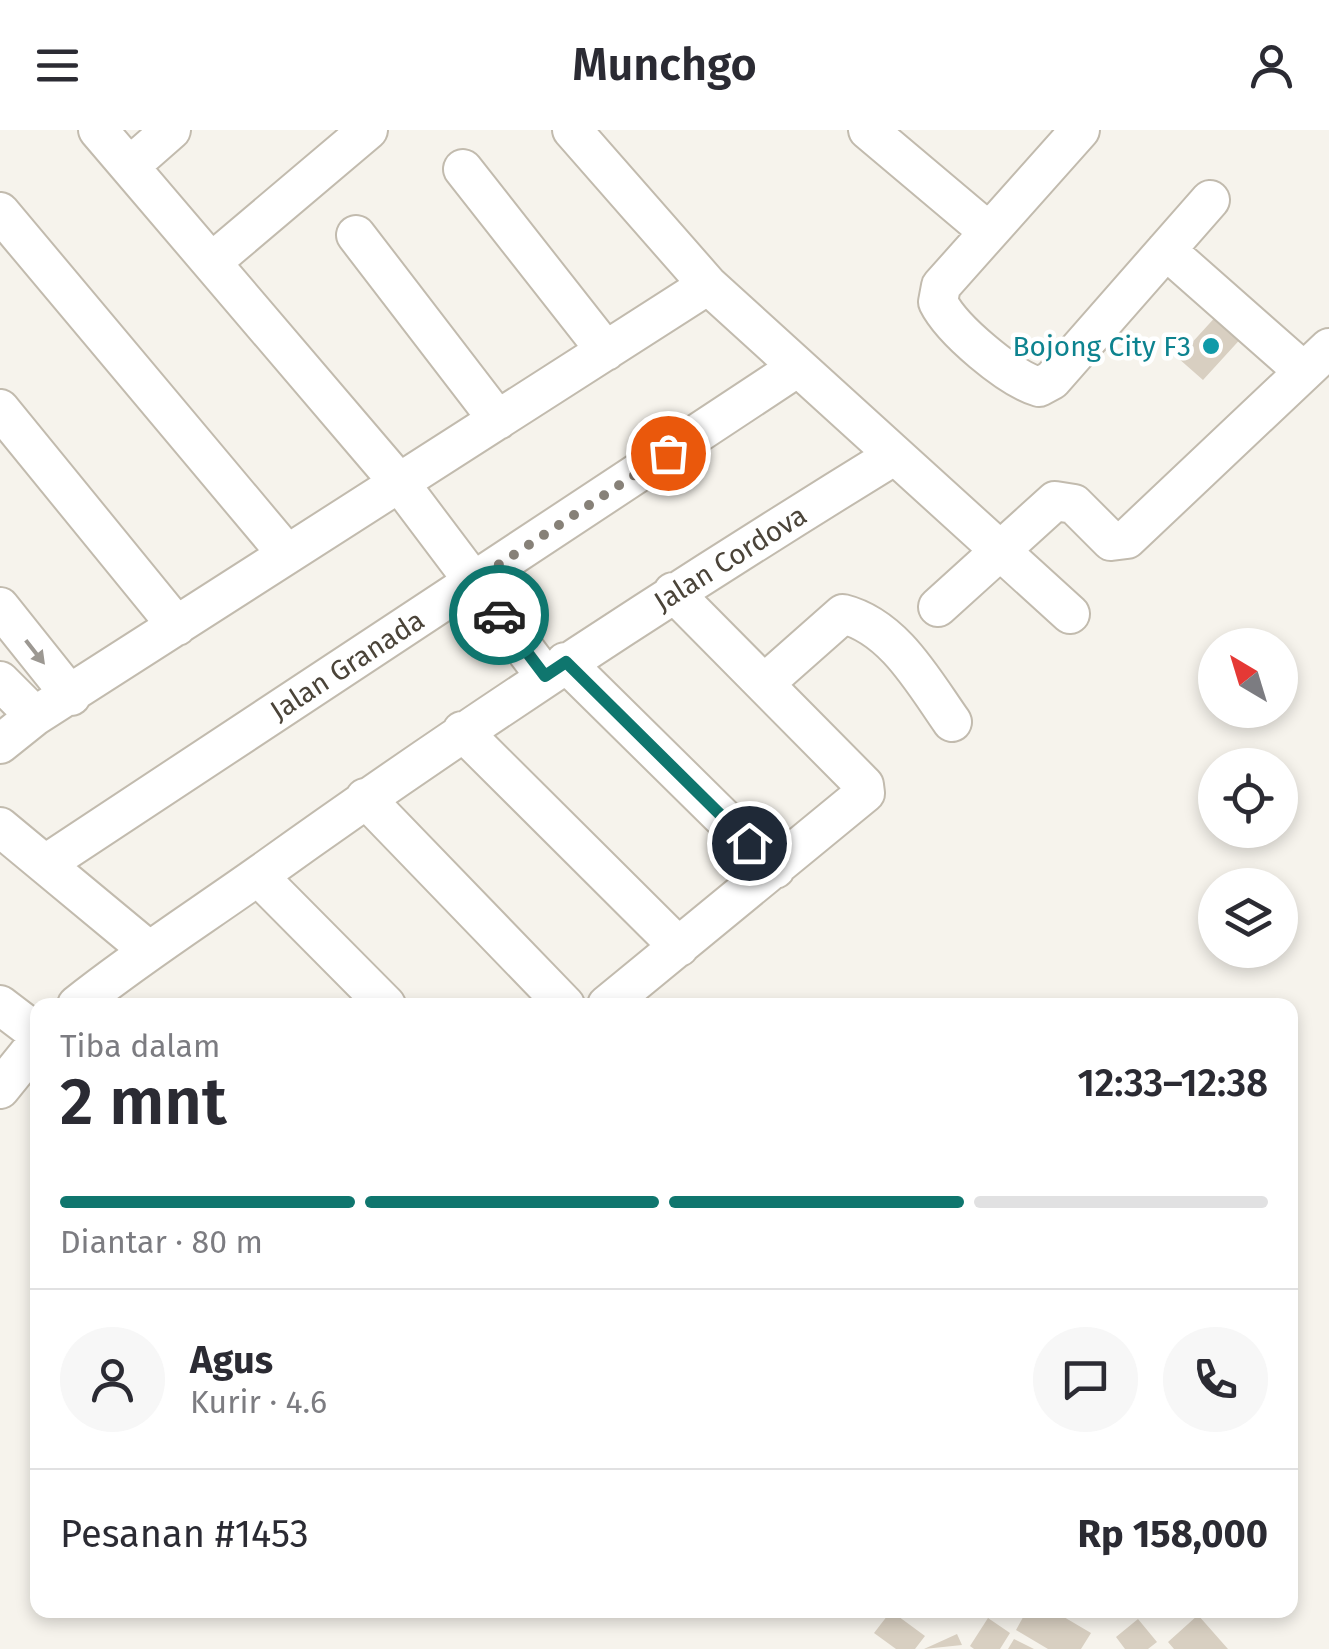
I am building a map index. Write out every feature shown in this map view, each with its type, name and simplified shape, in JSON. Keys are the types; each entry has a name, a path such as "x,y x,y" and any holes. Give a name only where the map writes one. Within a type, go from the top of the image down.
{"street":[{"path":"98,130 401,485 474,581 555,669 775,869"},
{"path":"130,166 171,130"},
{"path":"212,262 368,130"},
{"path":"572,130 708,284 1070,614"},
{"path":"868,130 989,232"},
{"path":"1080,130 942,286 938,302 946,318 1022,382 1039,387 1052,380 1210,200"},
{"path":"463,170 606,352"},
{"path":"0,212 287,554"},
{"path":"356,235 498,420"},
{"path":"1166,250 1293,362"},
{"path":"0,744 35,716 401,485 708,284"},
{"path":"938,608 1047,506 1065,500 1111,540 1128,539 1329,348"},
{"name":"Jalan Granada","path":"47,863 798,367"},
{"path":"0,409 177,626"},
{"name":"Jalan Cordova","path":"86,998 147,949 258,876 462,731 673,592 895,455"},
{"path":"616,998 865,792 864,784 673,592"},
{"path":"0,607 70,696"},
{"path":"765,683 815,634 843,614 864,620 883,634 915,669 952,722"},
{"path":"0,680 35,716"},
{"path":"462,731 679,947"},
{"path":"364,798 558,998"},
{"path":"0,826 147,949"},
{"path":"258,876 379,998"},
{"path":"0,1006 30,1028"},
{"path":"0,1088 30,1052"}],"building":[{"name":"Bojong City F3","path":"1219,313 1245,334 1203,380 1178,358"},
{"path":"886,1618 901,1618 925,1636 915,1649 896,1649 874,1633"},
{"path":"988,1618 1010,1633 1000,1649 974,1649 970,1646"},
{"path":"1023,1618 1066,1618 1091,1633 1081,1649 1048,1649 1016,1630"},
{"path":"1195,1618 1201,1618 1228,1649 1174,1649 1168,1642"},
{"path":"1138,1619 1157,1642 1148,1649 1125,1649 1116,1637"},
{"path":"957,1634 962,1645 924,1649"},
{"path":"1014,1639 1034,1649 1008,1649"}],"way so far":[{"path":"499,615 474,581 668,453"}],"place":[{"name":"Bojong City F3","path":"1211,346"}],"route":[{"path":"499,615 545,676 566,662 749,843"}]}
